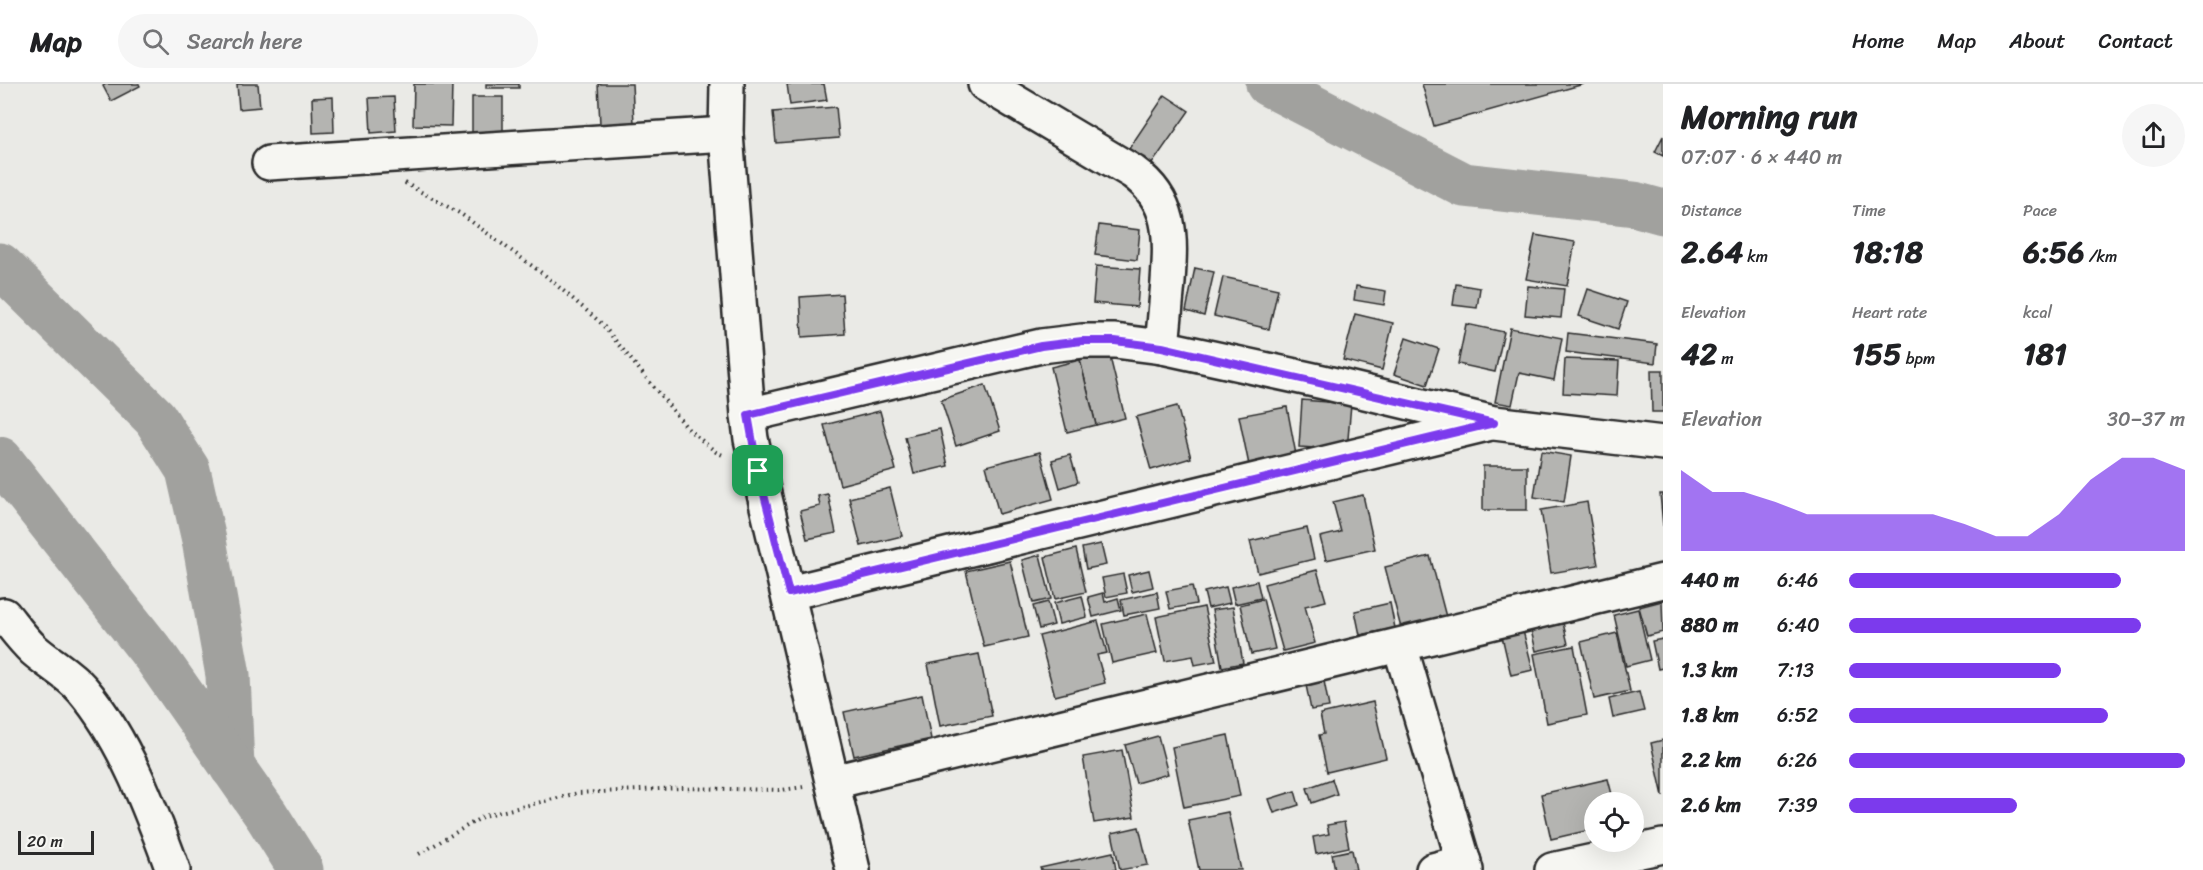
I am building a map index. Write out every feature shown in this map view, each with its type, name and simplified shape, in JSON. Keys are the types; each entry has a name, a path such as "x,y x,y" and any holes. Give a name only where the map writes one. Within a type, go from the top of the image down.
{"street":[{"path":"727,84 726,134 748,415 758,471 789,593 853,870"},
{"path":"985,84 1133,172 1154,191 1167,219 1170,248 1162,347"},
{"path":"268,163 726,134"},
{"path":"748,415 1041,346 1082,341 1115,341 1162,347 1494,423 1663,443"},
{"path":"789,593 1494,423"},
{"path":"833,782 1663,581"},
{"path":"4,615 33,649 58,667 82,689 106,721 150,808 173,870"},
{"path":"1400,646 1455,867"},
{"path":"1552,870 1663,846"}],"path":[{"path":"402,182 461,214 546,276 601,323 689,430 716,452 758,471"},
{"path":"419,854 484,816 578,794 681,788 781,790 833,782"}],"building":[{"path":"106,84 139,84 140,86 111,101 103,86"},
{"path":"237,84 258,84 260,107 239,109"},
{"path":"414,84 452,84 451,126 413,125"},
{"path":"486,84 519,84 519,88 486,88"},
{"path":"598,84 632,84 634,123 600,124"},
{"path":"787,84 824,84 827,100 790,105"},
{"path":"1422,84 1584,84 1434,126"},
{"path":"1165,95 1189,111 1147,171 1124,156"},
{"path":"333,97 334,132 313,133 312,98"},
{"path":"394,97 396,131 371,133 369,98"},
{"path":"472,97 503,97 503,134 472,134"},
{"path":"836,107 839,138 776,143 773,112"},
{"path":"1663,136 1663,156 1655,152"},
{"path":"1099,225 1140,230 1137,260 1095,255"},
{"path":"1535,235 1575,242 1567,286 1526,279"},
{"path":"1096,266 1140,269 1137,307 1093,303"},
{"path":"1195,268 1214,272 1204,316 1186,311"},
{"path":"1223,277 1278,289 1269,329 1214,316"},
{"path":"1456,284 1480,288 1477,308 1453,305"},
{"path":"1356,286 1386,291 1384,305 1354,300"},
{"path":"1528,286 1564,289 1561,318 1525,315"},
{"path":"1588,289 1627,302 1618,329 1579,316"},
{"path":"842,294 845,334 802,337 800,297"},
{"path":"1355,314 1393,323 1382,370 1343,360"},
{"path":"1466,324 1504,332 1495,372 1458,364"},
{"path":"1510,328 1562,338 1554,380 1519,373 1512,405 1495,402"},
{"path":"1568,333 1657,344 1655,363 1566,352"},
{"path":"1406,338 1439,349 1427,385 1394,374"},
{"path":"1109,353 1125,418 1096,425 1080,360"},
{"path":"1565,359 1619,361 1617,396 1563,393"},
{"path":"1080,360 1096,425 1067,432 1051,367"},
{"path":"1651,370 1663,370 1663,412 1652,412"},
{"path":"985,385 1000,431 956,446 941,400"},
{"path":"1302,400 1351,404 1347,450 1299,447"},
{"path":"1177,406 1191,458 1151,470 1136,417"},
{"path":"1287,407 1297,460 1250,470 1239,416"},
{"path":"880,411 896,470 840,485 824,425"},
{"path":"940,429 948,466 914,474 905,437"},
{"path":"1541,451 1571,456 1564,502 1534,497"},
{"path":"1040,452 1053,499 999,514 986,466"},
{"path":"1070,455 1078,482 1060,488 1052,460"},
{"path":"1483,466 1527,466 1527,510 1483,510"},
{"path":"890,488 902,536 861,546 849,498"},
{"path":"828,494 836,533 807,539 800,511 820,506 818,496"},
{"path":"1660,494 1663,494 1663,526"},
{"path":"1363,495 1375,549 1326,560 1320,537 1341,532 1333,502"},
{"path":"1587,502 1598,565 1551,573 1541,510"},
{"path":"1307,528 1314,559 1258,573 1250,541"},
{"path":"1101,544 1106,565 1086,569 1082,548"},
{"path":"1076,549 1086,592 1055,599 1045,557"},
{"path":"1040,555 1051,599 1033,603 1022,560"},
{"path":"1430,556 1446,617 1401,628 1385,567"},
{"path":"1010,561 1028,637 984,647 966,571"},
{"path":"1149,570 1153,587 1132,592 1128,575"},
{"path":"1317,570 1326,601 1305,606 1315,643 1283,651 1264,584"},
{"path":"1123,574 1127,593 1106,597 1102,578"},
{"path":"1257,581 1261,598 1235,604 1231,587"},
{"path":"1192,586 1196,604 1170,609 1166,591"},
{"path":"1226,587 1230,603 1208,608 1204,592"},
{"path":"1157,592 1160,608 1124,615 1121,600"},
{"path":"1103,593 1105,602 1118,598 1121,610 1093,617 1088,597"},
{"path":"1082,596 1087,617 1059,624 1054,603"},
{"path":"1263,599 1275,649 1251,654 1240,605"},
{"path":"1662,601 1663,632 1647,636 1639,607"},
{"path":"1048,602 1054,625 1039,629 1033,606"},
{"path":"1390,603 1395,628 1360,635 1355,611"},
{"path":"1204,607 1216,661 1195,665 1193,656 1165,661 1156,617"},
{"path":"1233,607 1243,663 1222,667 1212,610"},
{"path":"1638,609 1650,660 1626,666 1614,615"},
{"path":"1147,614 1157,653 1112,663 1103,624"},
{"path":"1098,621 1107,653 1097,655 1105,683 1055,696 1039,636"},
{"path":"1563,623 1568,644 1536,651 1531,630"},
{"path":"1522,627 1533,670 1511,675 1501,632"},
{"path":"1617,633 1630,691 1594,699 1581,642"},
{"path":"1663,639 1663,668 1658,669 1652,641"},
{"path":"1574,646 1587,715 1547,723 1534,654"},
{"path":"979,654 992,716 940,726 928,664"},
{"path":"1324,681 1329,707 1311,710 1306,685"},
{"path":"1639,692 1644,711 1613,718 1609,699"},
{"path":"922,695 931,739 854,756 844,712"},
{"path":"1373,702 1386,758 1327,772 1319,735 1324,734 1320,714"},
{"path":"1228,735 1240,796 1184,807 1172,747"},
{"path":"1158,736 1168,774 1136,783 1125,745"},
{"path":"1663,740 1663,796 1651,743"},
{"path":"1122,750 1134,817 1094,823 1083,757"},
{"path":"1332,779 1337,794 1312,803 1307,788"},
{"path":"1608,779 1611,792 1584,792 1584,831 1551,839 1541,794"},
{"path":"1295,791 1299,805 1274,813 1269,799"},
{"path":"1228,812 1241,870 1199,870 1188,820"},
{"path":"1344,822 1349,847 1316,854 1313,837 1329,834 1327,825"},
{"path":"1139,827 1148,865 1120,870 1112,833"},
{"path":"1352,850 1356,870 1335,870 1332,854"},
{"path":"1113,852 1116,870 1041,870 1040,868"}],"waterway":[{"path":"1268,84 1464,185 1634,204 1663,212"},
{"path":"0,265 155,418 188,470 204,540 228,675 232,767"},
{"path":"0,459 155,656 267,816 301,870"}],"route":[{"path":"1082,341 1115,341 1162,347 1323,382 1494,423 789,593 758,471 748,415 1041,346 1082,341"}]}
